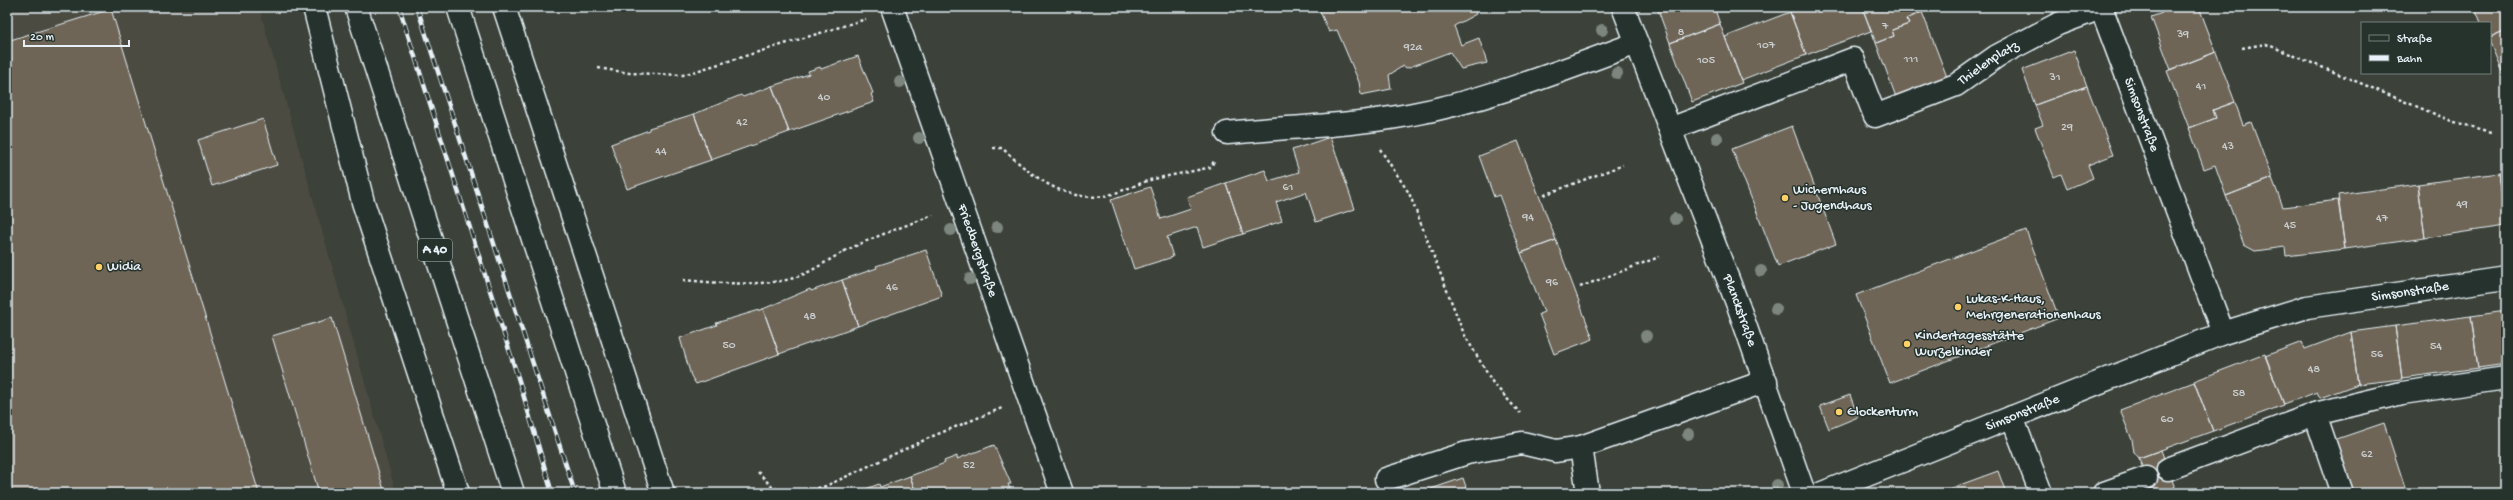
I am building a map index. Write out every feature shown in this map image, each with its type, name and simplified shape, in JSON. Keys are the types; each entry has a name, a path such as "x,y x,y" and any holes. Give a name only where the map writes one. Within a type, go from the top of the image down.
{"main road":[{"path":"314,7 363,202 458,493"},
{"name":"A 40","path":"356,7 513,493"},
{"path":"458,7 614,493"},
{"path":"504,7 663,493"},
{"name":"Friedbergstraße","path":"892,7 1062,493"},
{"name":"Planckstraße","path":"1623,7 1766,381 1804,493"},
{"name":"Thielenplatz","path":"1670,129 1853,59 1875,116 1956,85 2004,52 2058,24 2101,8"},
{"name":"Simsonstraße","path":"2101,8 2223,333"},
{"path":"1227,133 1408,115 1448,106 1637,43"},
{"name":"Simsonstraße","path":"1822,493 2223,333 2307,307 2506,278"},
{"path":"2168,469 2315,414 2402,393 2506,378"},
{"path":"1386,478 1467,453 1522,443 1540,446 1556,451 1581,447 1766,381"},
{"path":"2315,414 2342,493"},
{"path":"2012,417 2041,493"},
{"path":"1581,447 1588,493"},
{"path":"2105,493 2146,478"}],"path":[{"path":"598,68 629,73 683,75 870,17"},
{"path":"2242,48 2266,44 2454,122 2492,132"},
{"path":"1365,120 1367,128 1409,193 1464,334 1493,383 1536,430 1540,446"},
{"path":"994,148 1002,148 1032,175 1054,188 1072,194 1104,196 1151,180 1211,167 1227,133"},
{"path":"1544,195 1623,165"},
{"path":"683,280 734,283 788,280 811,271 848,249 937,213"},
{"path":"1580,287 1659,257"},
{"path":"800,493 839,480 933,436 1006,407"},
{"path":"758,472 773,488 793,493"}],"shaded area":[{"name":"Widia","path":"7,7 259,7 396,493 7,493"}],"building":[{"path":"1318,7 1474,7 1476,14 1454,26 1461,45 1479,38 1487,63 1461,69 1450,52 1407,68 1403,66 1389,75 1391,89 1361,95 1359,82 1337,30 1329,32"},
{"path":"1657,7 1714,7 1720,24 1670,43"},
{"path":"1804,7 1862,7 1871,31 1806,55 1790,12"},
{"path":"1862,7 1920,7 1922,12 1906,19 1909,24 1892,30 1894,36 1876,43"},
{"path":"2160,7 2199,7 2216,52 2171,70 2151,17 2162,13"},
{"path":"2475,7 2506,7 2506,31 2491,38 2491,22 2481,22"},
{"name":"Widia","path":"111,9 259,493 7,493 7,41"},
{"path":"1790,12 1806,55 1741,80 1725,37"},
{"path":"1922,12 1947,77 1896,97 1876,43 1894,36 1892,30 1909,24 1906,19"},
{"path":"1720,24 1742,83 1692,102 1670,43"},
{"path":"2506,31 2506,81 2491,45 2491,38"},
{"path":"2074,50 2087,86 2035,105 2022,70"},
{"path":"2216,52 2235,102 2213,110 2216,118 2189,128 2167,71"},
{"path":"858,56 873,93 871,94 874,102 789,132 772,86 809,74 808,71 820,67 821,69"},
{"path":"772,86 789,132 711,160 694,114 741,95 743,97"},
{"path":"2087,86 2113,155 2088,165 2093,178 2067,189 2061,174 2054,177 2035,128 2043,125 2035,105"},
{"path":"2235,102 2243,125 2251,122 2272,178 2226,196 2215,165 2204,169 2189,128 2216,118 2213,110"},
{"path":"694,114 711,160 627,189 611,144 649,130 649,128"},
{"path":"263,119 277,165 212,186 198,140"},
{"name":"Wichernhaus - Jugendhaus","path":"1792,126 1836,244 1778,266 1732,149"},
{"path":"1330,137 1355,209 1316,222 1306,192 1276,202 1282,221 1243,234 1226,183 1265,170 1269,181 1299,172 1292,150"},
{"path":"1518,141 1556,240 1521,253 1499,195 1494,197 1479,156"},
{"path":"2506,171 2506,226 2505,226 2499,172"},
{"path":"2499,173 2505,226 2425,238 2418,184"},
{"path":"2272,178 2283,207 2338,200 2345,249 2286,256 2285,247 2255,251 2244,245 2226,196"},
{"path":"1226,183 1243,234 1203,247 1197,227 1167,237 1173,257 1134,269 1111,200 1150,187 1161,219 1191,209 1187,197"},
{"path":"2418,184 2425,238 2345,249 2338,195"},
{"name":"Lukas-K-Haus, Mehrgenerationenhaus","path":"2026,230 2059,318 1890,383 1856,295"},
{"path":"1556,240 1593,339 1554,354 1539,314 1544,312 1521,253"},
{"path":"926,250 942,296 858,326 842,280 877,268 876,266"},
{"path":"842,280 858,326 779,354 763,309 810,289 811,291"},
{"path":"763,309 779,354 696,384 691,376 680,338 717,325 716,323"},
{"path":"2506,311 2506,364 2478,368 2471,316"},
{"path":"2471,316 2478,368 2402,378 2395,326"},
{"path":"332,318 385,493 319,493 272,336"},
{"path":"2395,326 2402,379 2358,384 2351,332"},
{"path":"2351,332 2358,384 2320,398 2317,392 2284,404 2265,356 2302,342 2305,349"},
{"path":"2265,354 2284,405 2213,431 2194,381"},
{"path":"2194,382 2213,431 2139,458 2134,452 2132,440 2120,410"},
{"name":"Glockenturm","path":"1850,395 1858,417 1829,429 1820,406"},
{"path":"2384,423 2407,493 2351,493 2334,440"},
{"path":"994,445 1011,484 1008,484 1011,492 916,493 910,476 945,463 944,461 957,456 957,459"},
{"path":"2161,450 2175,488 2161,493 2152,493 2139,458"},
{"path":"1998,471 2006,493 1938,493"},
{"path":"910,476 916,493 862,493 867,491 866,489 879,484 880,487"},
{"path":"1463,478 1468,493 1426,493 1425,491"},
{"path":"2175,488 2178,493 2161,493"}],"railway":[{"path":"399,7 521,387 552,493"},
{"path":"417,7 575,493"}],"place":[{"name":"Wichernhaus - Jugendhaus","path":"1785,198"},
{"name":"Widia","path":"99,267"},
{"name":"Lukas-K-Haus, Mehrgenerationenhaus","path":"1958,307"},
{"name":"Kindertagesstätte Wurzelkinder","path":"1907,344"},
{"name":"Glockenturm","path":"1839,412"}]}
